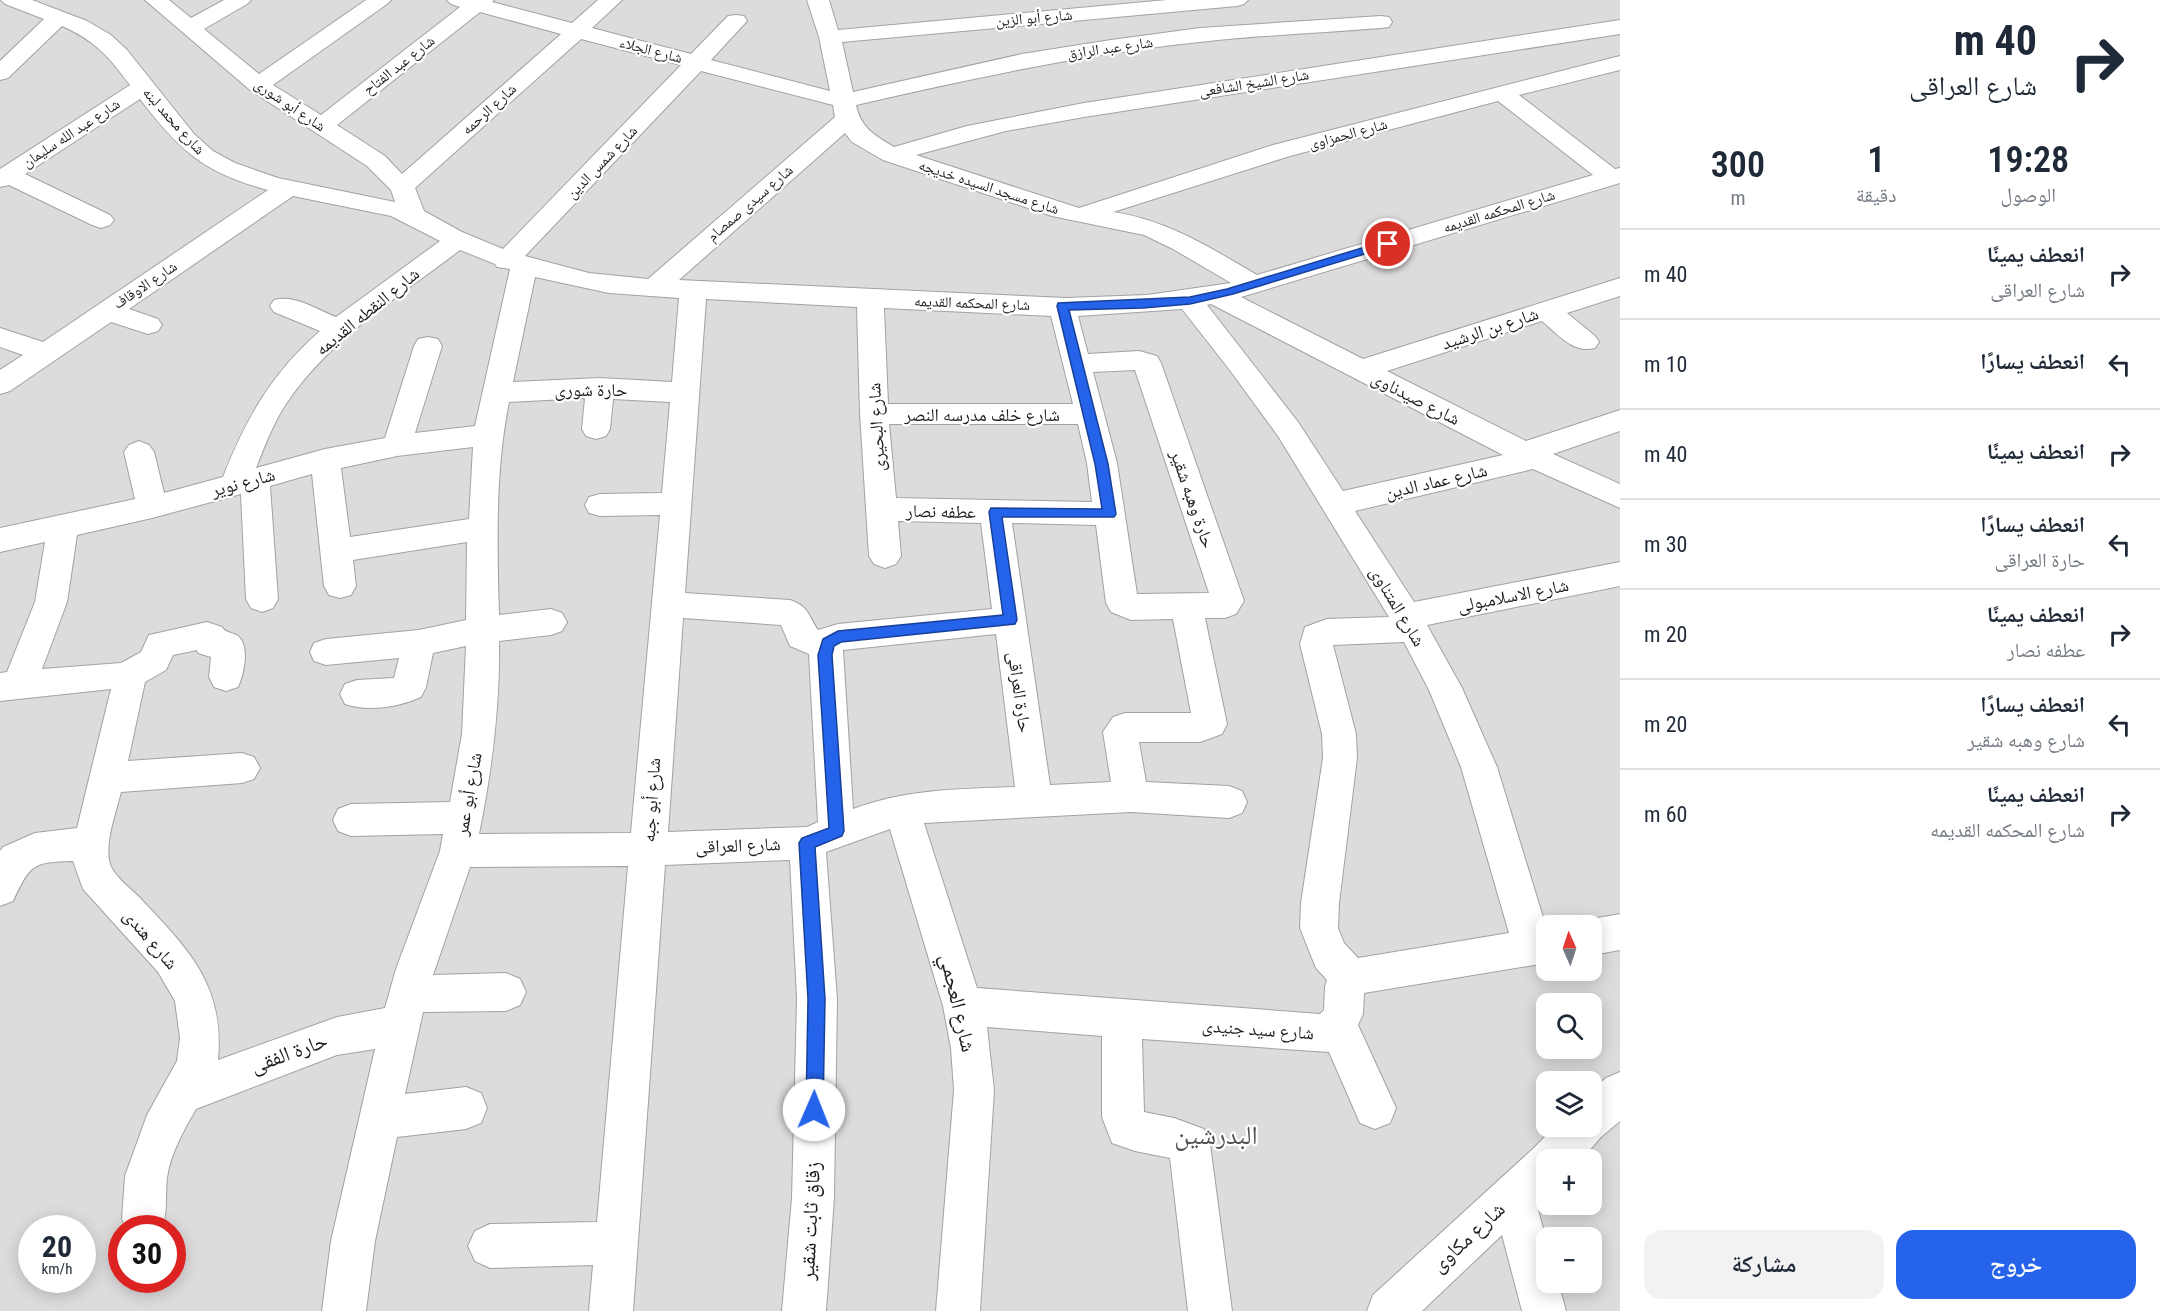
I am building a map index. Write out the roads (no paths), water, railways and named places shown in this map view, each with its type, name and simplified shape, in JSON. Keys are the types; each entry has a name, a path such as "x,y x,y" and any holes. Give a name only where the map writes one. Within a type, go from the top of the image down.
{"street":[{"name":"شارع محمد لبنه","path":"12,0 98,37 114,49 190,143 220,165 247,177 372,203 413,216 458,240"},
{"name":"شارع أبو شورى","path":"156,0 258,85 376,161 402,187 413,216"},
{"path":"191,27 240,0"},
{"path":"258,85 380,0"},
{"name":"شارع الرحمه","path":"402,187 611,0"},
{"path":"818,0 830,37 845,110"},
{"name":"شارع أبو الزين","path":"830,37 1237,0"},
{"name":"شارع الجلاء","path":"473,2 698,63 845,110"},
{"name":"شارع عبد الفتاح","path":"321,126 473,2"},
{"path":"0,73 58,18"},
{"name":"شارع شمس الدين","path":"515,264 736,21"},
{"name":"شارع عبد الرازق","path":"845,110 1022,62 1111,46 1200,35 1382,22"},
{"name":"شارع الشيخ الشافعى","path":"891,155 931,141 984,129 1137,101 1616,31"},
{"name":"شارع الحمزاوى","path":"1079,216 1221,167 1620,63"},
{"name":"شارع عبد الله سليمان","path":"2,171 31,158 143,87"},
{"path":"1502,93 1616,176"},
{"name":"شارع مسجد السيده خديجه","path":"845,110 860,137 891,155 1079,216 1117,221 1157,232 1254,284"},
{"name":"شارع سيدى صمصام","path":"654,288 845,110"},
{"path":"2,171 101,220"},
{"name":"شارع المحكمه القديمه","path":"458,240 515,264 576,280 654,288 1062,306 1143,305 1202,298 1254,284 1616,176"},
{"name":"شارع الاوقاف","path":"0,384 290,187"},
{"name":"شارع النقطه القديمه","path":"245,481 254,435 279,392 313,353 340,329 458,240"},
{"name":"شارع أبو عمر","path":"344,1311 352,1241 405,1010 461,835 479,734 483,681 483,528 488,435 497,393 515,264"},
{"name":"شارع بن الرشيد","path":"1360,370 1620,287"},
{"name":"شارع أبو جبه","path":"611,1311 693,290"},
{"name":"شارع البحيرى","path":"870,298 874,414 885,556"},
{"name":"شارع صيدناوى","path":"1202,298 1360,370 1620,497"},
{"name":"شارع المتناوى","path":"1202,298 1239,362 1288,429 1336,504 1409,622 1445,688 1479,767 1536,938"},
{"path":"283,306 340,329"},
{"path":"1062,306 1102,464 1109,514"},
{"path":"108,310 148,325"},
{"path":"1546,310 1585,342"},
{"path":"0,337 46,352"},
{"path":"397,446 428,346"},
{"name":"حارة وهبه شقير","path":"1078,364 1138,360 1147,363 1228,601 1225,605 1187,608 1125,606 1120,599 1109,514"},
{"name":"حارة شورى","path":"497,393 560,388 685,393"},
{"path":"596,429 600,388"},
{"name":"شارع خلف مدرسه النصر","path":"874,414 1090,414"},
{"name":"شارع عماد الدين","path":"1336,504 1530,455 1620,420"},
{"name":"شارع نوير","path":"0,540 152,507 325,460 397,446 488,435"},
{"path":"139,452 152,507"},
{"path":"325,460 340,586"},
{"path":"245,481 262,599"},
{"path":"600,505 675,504"},
{"name":"عطفه نصار","path":"881,509 1109,514"},
{"name":"حارة العراقى","path":"995,512 1035,802"},
{"path":"9,686 38,642 51,602 63,528"},
{"path":"336,551 483,528"},
{"name":"شارع الاسلامبولى","path":"1351,978 1330,955 1319,928 1320,903 1340,758 1339,734 1316,644 1317,636 1327,632 1409,622 1620,574"},
{"path":"667,604 790,613 795,615 802,637 815,643 828,643 838,637 1010,620"},
{"path":"1131,796 1120,732 1125,727 1200,728 1210,724 1187,608"},
{"path":"326,652 419,643 483,630 551,622"},
{"path":"9,686 115,675 126,686 154,661 161,644 207,635 210,636 210,644 221,643 228,647 226,677"},
{"path":"357,694 400,691 409,687 419,643"},
{"name":"زقاق ثابت شقير","path":"804,1311 813,1198 825,655 828,643"},
{"name":"شارع هندى","path":"126,686 91,844 90,861 96,877 172,959 194,997 200,1038 197,1065 162,1130 146,1176 144,1215"},
{"path":"107,778 242,768"},
{"name":"شارع العراقى","path":"351,820 461,835 648,849 822,837 902,810 931,806 1131,796 1229,802"},
{"name":"شارع العجمي","path":"902,810 963,1006 970,1048 974,1090 958,1311"},
{"path":"0,889 8,868 20,855 39,847 91,844"},
{"path":"1602,935 1620,932"},
{"path":"1351,978 1536,947"},
{"name":"شارع سيد جنيدى","path":"963,1006 1326,1034 1338,1026 1344,1014 1344,987 1351,978"},
{"name":"حارة الفقى","path":"181,1094 405,1010 506,992"},
{"path":"1122,1019 1123,1117 1127,1128 1179,1139 1189,1144 1210,1311"},
{"path":"1338,1026 1375,1108"},
{"path":"1602,1110 1620,1092"},
{"path":"380,1118 466,1108"},
{"path":"1562,1149 1574,1137"},
{"name":"شارع مكاوى","path":"1389,1311 1536,1174"},
{"path":"1513,1196 1544,1311"},
{"path":"490,1246 617,1244"}],"district":[{"name":"البدرشين","path":"1216,1135"}]}
